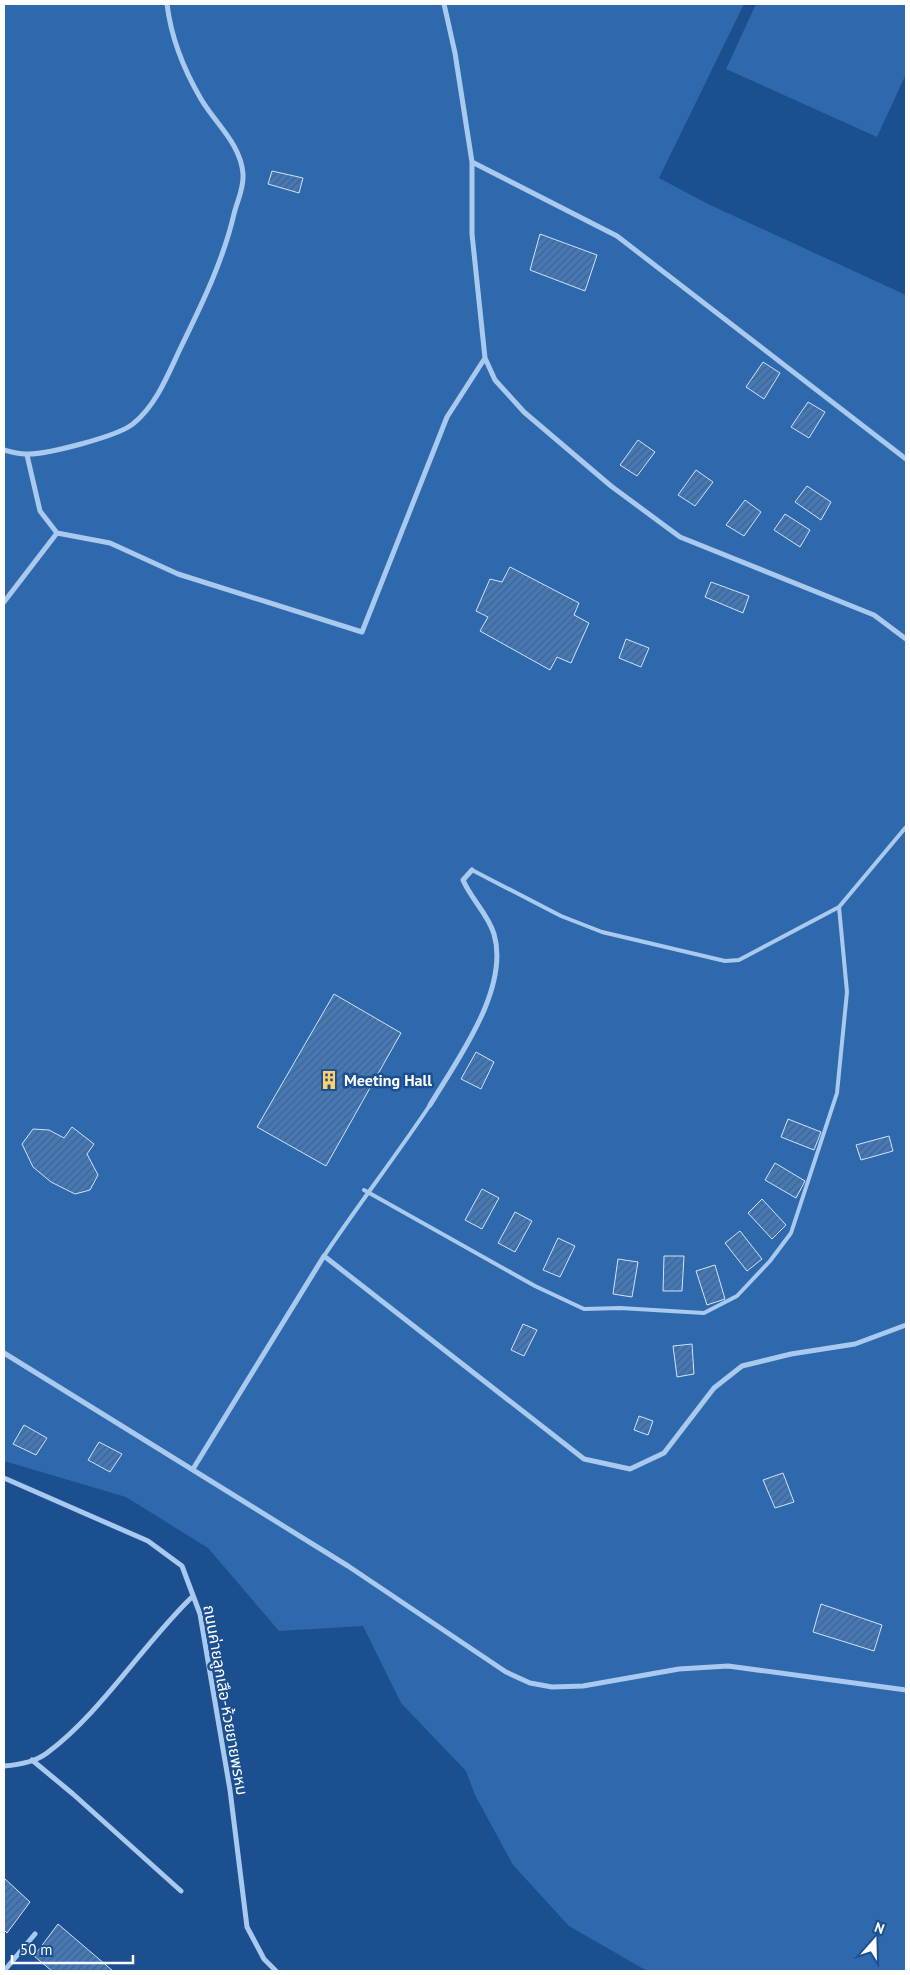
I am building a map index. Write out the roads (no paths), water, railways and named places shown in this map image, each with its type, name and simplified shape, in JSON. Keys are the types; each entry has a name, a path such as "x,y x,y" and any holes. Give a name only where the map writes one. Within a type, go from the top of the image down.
{"street":[{"path":"4,450 27,454 109,437 132,425 148,410 208,294 232,227 241,194 243,174 240,160 218,121 202,101 185,67 171,28 167,4"},
{"path":"444,4 472,162 472,234 485,358 496,380 524,412 610,486 680,537 874,615 906,639"},
{"path":"472,162 617,236 906,460"},
{"path":"27,454 40,511 58,533 110,543 178,574 362,632 447,417 485,358"},
{"path":"4,602 58,533"},
{"path":"430,1105 471,1037 497,974 494,934 463,880 472,870"},
{"path":"193,1469 324,1256 584,1459 630,1469 664,1454 714,1388 742,1366 791,1354 855,1344 906,1325"},
{"path":"4,1353 348,1566 506,1672 530,1683 552,1688 583,1686 679,1668 728,1666 906,1690"},
{"name":"ถนนค่ายลูกเสึอ-ห้วยยายพรหม","path":"4,1478 148,1541 182,1566 200,1614 230,1790 247,1927 264,1959 276,1971"},
{"path":"4,1766 19,1766 46,1754 84,1719 169,1619 193,1596"},
{"path":"32,1760 73,1794 181,1891"},
{"path":"4,1971 35,1934"}],"lane":[{"path":"472,870 561,916 602,932 725,961 739,960 839,907 906,827"},
{"path":"365,1191 535,1286 584,1309 620,1308 704,1313 737,1296 770,1261 791,1233 837,1093 847,992 839,907"},
{"path":"324,1256 365,1191 404,1144 430,1105"}],"place":[{"name":"Meeting Hall","path":"329,1080"}]}
